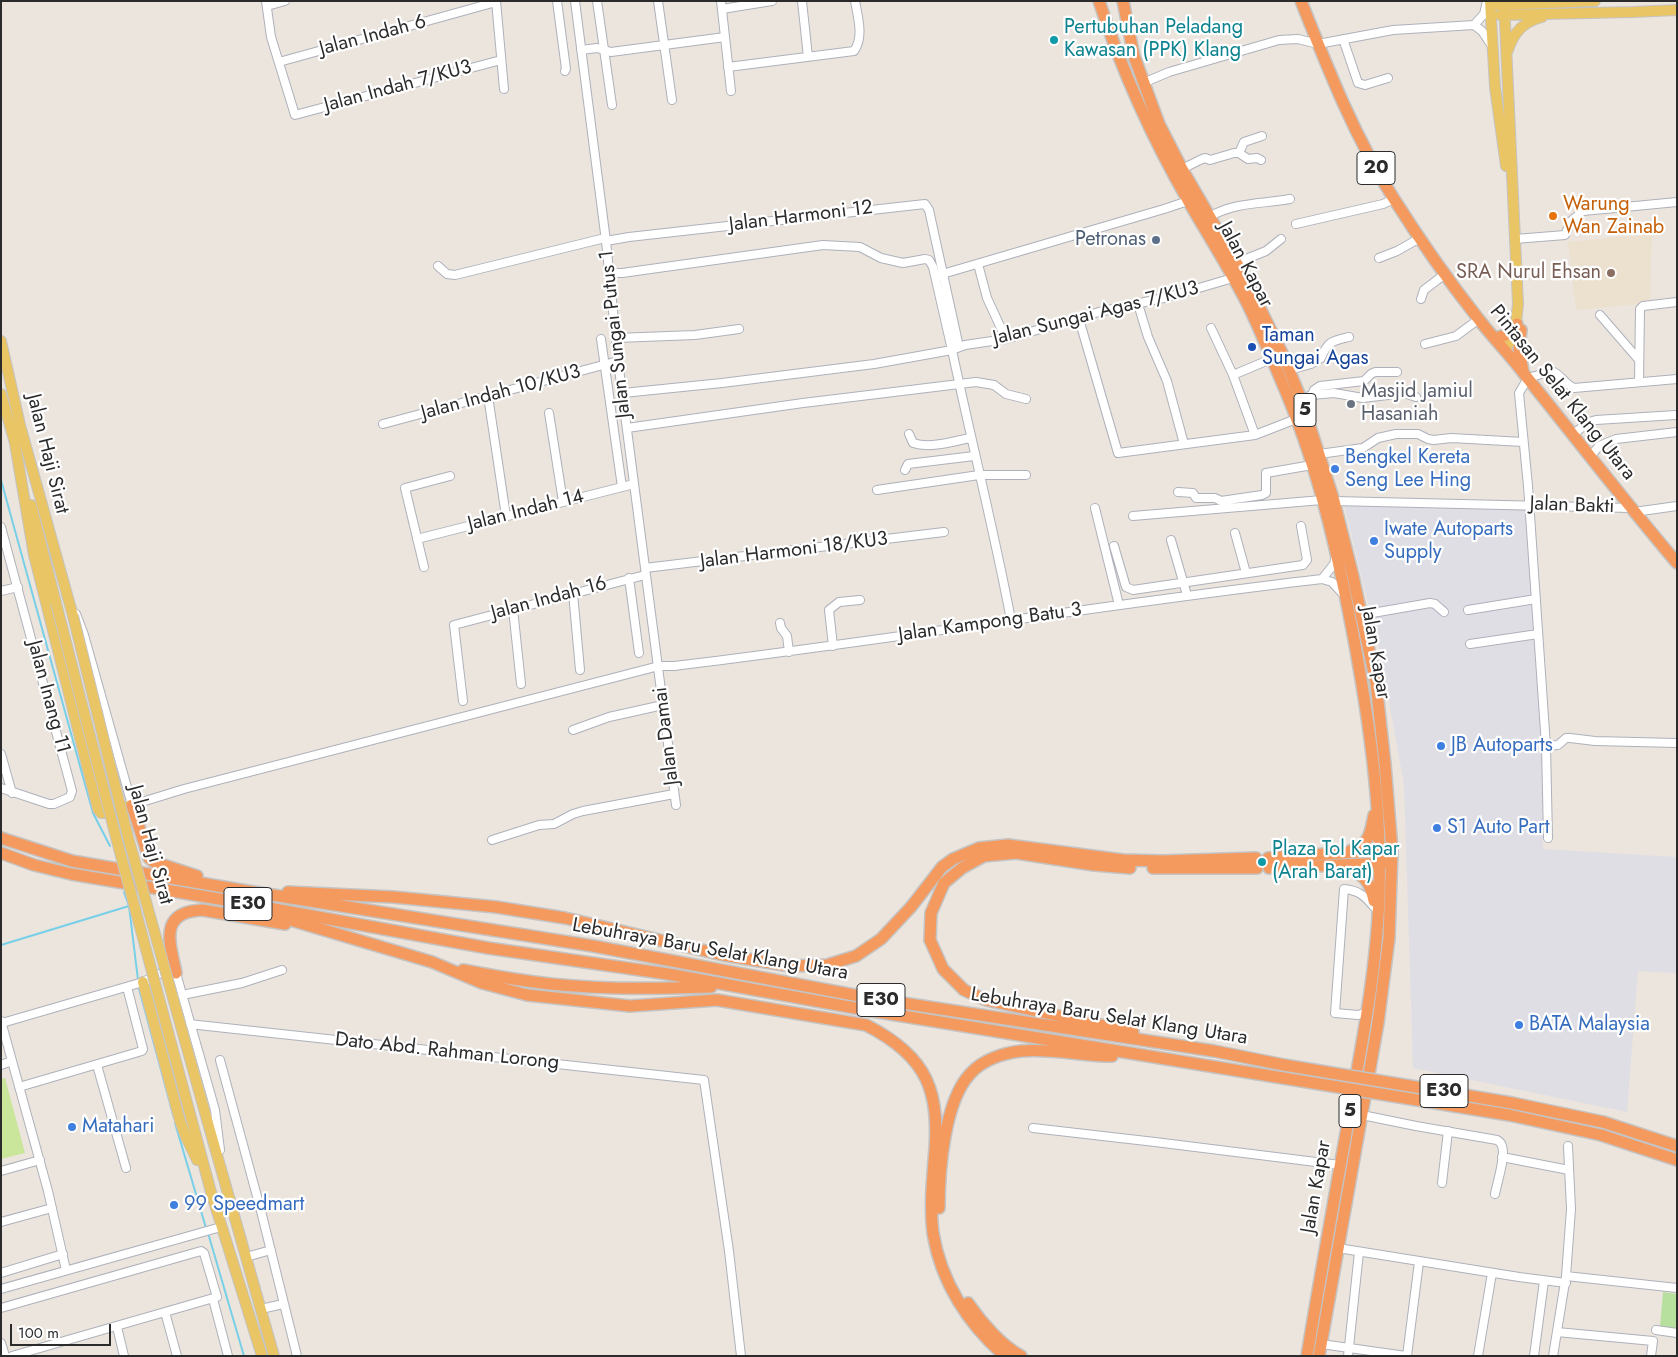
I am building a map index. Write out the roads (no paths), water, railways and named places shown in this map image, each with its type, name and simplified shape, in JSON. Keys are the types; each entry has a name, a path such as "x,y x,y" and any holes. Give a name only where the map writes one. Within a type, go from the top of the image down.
{"highway":[{"name":"Jalan Kapar","path":"1099,1 1124,72 1165,158 1250,310 1296,419 1312,465 1328,501 1362,615 1376,683 1381,719 1392,850 1388,946 1378,1023 1319,1356"},
{"name":"Jalan Kapar","path":"1123,1 1134,56 1159,124 1182,169 1236,263 1289,370 1306,397 1319,454 1336,554 1363,688 1377,799 1380,851 1368,1012 1307,1356"},
{"name":"Pintasan Selat Klang Utara","path":"1301,1 1358,134 1394,199 1420,238 1479,319 1677,564"},
{"path":"1495,338 1506,335 1519,327 1520,354 1526,375"},
{"path":"1340,859 1367,840 1377,799"},
{"path":"132,805 148,858 154,862 236,889 384,896 496,907 565,918 723,955 790,966 827,965 856,956 881,939 911,907 942,867 953,858 979,848 1008,845 1123,860 1256,863 1188,869 1132,868 1094,866 1016,853 984,856 962,868 944,884 931,914 930,940 943,969 964,990 986,1000 1127,1030 1214,1051"},
{"name":"Lebuhraya Baru Selat Klang Utara","path":"1,838 72,861 593,946 870,998 1214,1051 1284,1065 1512,1103 1603,1122 1677,1146"},
{"path":"1269,863 1340,859 1392,850"},
{"name":"Lebuhraya Baru Selat Klang Utara","path":"1,853 34,865 71,874 488,948 668,974 1144,1056 1509,1115 1601,1135 1677,1160"},
{"path":"1340,859 1379,864 1392,863"},
{"path":"1340,859 1365,878 1372,889 1376,914"},
{"path":"226,900 444,967 482,983 527,994 630,1006 717,1000 866,1025 900,1045 914,1059 925,1075 933,1094 936,1115 931,1208 933,1233 938,1255 955,1297 967,1316 1004,1356"},
{"path":"176,973 168,937 179,915 188,911 202,910 321,930"},
{"path":"444,967 563,985 650,988 729,986"},
{"path":"1021,1356 998,1337 974,1311 962,1294 945,1253 940,1232 939,1184 945,1135 957,1094 970,1074 984,1062 1004,1054 1041,1050 1105,1056 1144,1056"}],"main road":[{"path":"1504,7 1551,2 1595,1"},
{"path":"1515,234 1495,87 1489,6 1558,13 1677,10"},
{"path":"1504,7 1519,327 1506,352"},
{"path":"1506,58 1514,34 1524,24 1537,18 1558,13"},
{"name":"Jalan Haji Sirat","path":"1,341 20,425 73,616 128,837 274,1356"},
{"name":"Jalan Haji Sirat","path":"1,394 207,1178 216,1228 262,1356"},
{"path":"14,438 34,555 98,809 101,813 105,813 132,805"},
{"path":"136,984 180,1121 207,1178"}],"street":[{"path":"279,62 271,37 267,4 285,1"},
{"path":"557,1 565,71"},
{"name":"Jalan Sungai Putus 1","path":"574,1 606,240 618,361 659,666"},
{"path":"597,1 612,105"},
{"path":"658,1 672,100"},
{"path":"731,92 721,5 772,1"},
{"path":"802,1 808,57"},
{"path":"728,67 854,51 859,44 860,35 855,1"},
{"path":"496,2 504,89"},
{"name":"Jalan Indah 6","path":"279,62 496,2"},
{"path":"1474,25 1489,6"},
{"path":"1143,83 1169,72 1271,41 1298,39 1318,44 1393,30 1474,25 1482,30 1492,47"},
{"path":"581,50 597,48 611,52 725,37"},
{"path":"1343,39 1358,83 1366,85 1388,78"},
{"name":"Jalan Indah 7/KU3","path":"279,62 295,115 501,60"},
{"path":"1239,153 1244,142 1262,136"},
{"path":"1182,169 1205,158 1210,160 1234,152 1248,159 1257,158 1261,160"},
{"path":"1209,217 1222,209 1290,199"},
{"path":"1296,224 1383,204 1394,199"},
{"path":"934,276 1164,210 1188,200"},
{"path":"1515,234 1565,235 1571,221 1583,211 1677,202"},
{"name":"Jalan Harmoni 12","path":"606,240 925,204 929,210 943,274"},
{"path":"1379,258 1397,252 1420,238"},
{"path":"1236,263 1266,251 1281,239"},
{"path":"438,266 447,274 455,275 606,240"},
{"path":"609,273 622,273 823,245 860,246 874,252 881,258 903,263 925,259 930,260 955,348"},
{"path":"978,264 987,298 1006,339"},
{"path":"943,274 959,384 1011,620"},
{"path":"1421,299 1424,290 1445,274"},
{"name":"Jalan Sungai Agas 7/KU3","path":"623,393 874,364 1006,339 1099,312 1168,298 1233,278"},
{"path":"1639,382 1640,309 1643,306 1677,302"},
{"path":"1138,304 1148,337 1167,381 1184,444"},
{"path":"1600,315 1639,360"},
{"path":"1080,318 1118,453 1255,435 1296,419"},
{"path":"1425,344 1456,336 1479,319"},
{"path":"1211,328 1233,375 1255,435"},
{"path":"616,338 695,335 739,329"},
{"path":"1289,370 1311,364 1321,358 1330,342 1349,337"},
{"path":"601,339 622,487"},
{"path":"1233,375 1271,359"},
{"name":"Jalan Indah 10/KU3","path":"383,424 618,361"},
{"path":"1548,838 1546,746 1520,393 1526,375 1552,371 1574,388 1677,379"},
{"path":"1306,397 1320,386 1364,381 1375,372 1397,372"},
{"path":"627,428 803,403 976,382 994,385 1006,394 1026,399"},
{"path":"1306,397 1334,393 1363,398 1404,393 1416,397"},
{"path":"488,396 506,516"},
{"path":"1572,435 1589,422 1596,420 1677,415 1675,409 1677,407"},
{"path":"549,413 563,502"},
{"path":"1590,457 1599,446 1616,439 1677,432"},
{"path":"909,434 913,443 919,445 936,445 971,438"},
{"path":"1319,454 1363,448 1378,438 1396,434 1418,434 1434,440 1451,438 1524,442"},
{"path":"904,470 908,464 974,456"},
{"path":"1178,492 1193,493 1196,498 1215,498 1221,501 1262,495 1266,493 1266,473 1312,465"},
{"path":"877,490 979,475 1026,476"},
{"path":"424,567 405,488 450,476"},
{"name":"Jalan Indah 14","path":"417,539 634,484"},
{"name":"Jalan Bakti","path":"1133,516 1328,501 1529,505 1632,510 1677,506"},
{"path":"1095,508 1119,605"},
{"path":"1114,546 1126,587 1129,589 1153,587 1183,581 1303,565 1307,560 1301,526"},
{"name":"Jalan Inang 11","path":"1,527 72,791 70,797 54,804 49,804 1,788"},
{"name":"Jalan Harmoni 18/KU3","path":"645,571 944,532"},
{"path":"1235,533 1246,573"},
{"path":"1171,540 1187,595"},
{"path":"1336,554 1334,564 1322,579 1332,582 1346,598"},
{"name":"Jalan Indah 16","path":"463,701 454,625 629,578 645,571"},
{"path":"629,578 639,653"},
{"name":"Jalan Kampong Batu 3","path":"132,805 184,789 659,666 674,666 789,652 1187,595 1322,579"},
{"path":"63,580 84,635 132,805"},
{"path":"1,591 18,587"},
{"path":"573,593 580,670"},
{"path":"1468,610 1536,599"},
{"path":"833,646 830,610 839,602 860,600"},
{"path":"1362,615 1430,603 1435,604 1444,612"},
{"path":"513,609 521,684"},
{"path":"780,623 787,636 789,652"},
{"path":"1470,644 1538,634"},
{"name":"Jalan Damai","path":"659,666 676,805"},
{"path":"573,730 609,717 663,705"},
{"path":"1546,746 1558,745 1566,738 1677,742"},
{"path":"1,754 12,793"},
{"path":"492,840 539,825 559,822 578,812 674,794"},
{"path":"1368,1012 1358,1015 1335,1013 1344,889 1355,890 1363,895 1376,914"},
{"path":"182,995 242,983 282,970"},
{"path":"66,1270 40,1160 2,1022 136,984 163,972 176,973 215,1110 222,1172"},
{"path":"20,1086 142,1052 136,984"},
{"name":"Dato Abd. Rahman Lorong","path":"190,1024 704,1080 729,1251 741,1356"},
{"path":"220,1060 271,1250 297,1356"},
{"path":"1,1065 12,1061"},
{"path":"97,1065 126,1168"},
{"path":"1362,1115 1501,1142 1503,1147 1502,1157 1495,1194"},
{"path":"1033,1128 1340,1165"},
{"path":"1442,1183 1448,1131"},
{"path":"1553,1356 1566,1280 1571,1209 1568,1146"},
{"path":"1502,1157 1569,1170"},
{"path":"1,1171 40,1160"},
{"path":"1,1222 52,1208"},
{"path":"1,1289 216,1228"},
{"path":"193,1234 215,1298 228,1356"},
{"path":"1338,1248 1544,1280 1677,1288"},
{"path":"246,1257 271,1250"},
{"path":"1,1308 200,1252"},
{"path":"1348,1352 1358,1252"},
{"path":"1,1273 62,1254"},
{"path":"1321,1344 1348,1352 1406,1356 1419,1262"},
{"path":"1478,1356 1492,1273"},
{"path":"1534,1356 1544,1280"},
{"path":"12,1356 215,1298"},
{"path":"261,1309 283,1304"},
{"path":"165,1312 177,1356"},
{"path":"117,1327 124,1356"},
{"path":"1656,1330 1677,1333"},
{"path":"1557,1332 1653,1342 1651,1356"},
{"path":"1,1343 5,1356"}],"waterway":[{"path":"1,480 93,813 110,846"},
{"path":"124,892 129,906"},
{"path":"1,945 129,906 138,980"},
{"path":"138,985 174,1118"},
{"path":"175,1123 206,1228"},
{"path":"208,1233 244,1356"}],"place":[{"name":"Pertubuhan Peladang Kawasan (PPK) Klang","path":"1054,40"},
{"name":"Warung Wan Zainab","path":"1553,216"},
{"name":"Petronas","path":"1156,240"},
{"name":"SRA Nurul Ehsan","path":"1611,273"},
{"name":"Taman Sungai Agas","path":"1252,347"},
{"name":"Masjid Jamiul Hasaniah","path":"1351,404"},
{"name":"Bengkel Kereta Seng Lee Hing","path":"1335,469"},
{"name":"Iwate Autoparts Supply","path":"1374,541"},
{"name":"JB Autoparts","path":"1441,746"},
{"name":"S1 Auto Part","path":"1437,828"},
{"name":"Plaza Tol Kapar (Arah Barat)","path":"1262,862"},
{"name":"BATA Malaysia","path":"1519,1025"},
{"name":"Matahari","path":"72,1127"},
{"name":"99 Speedmart","path":"174,1205"}]}
